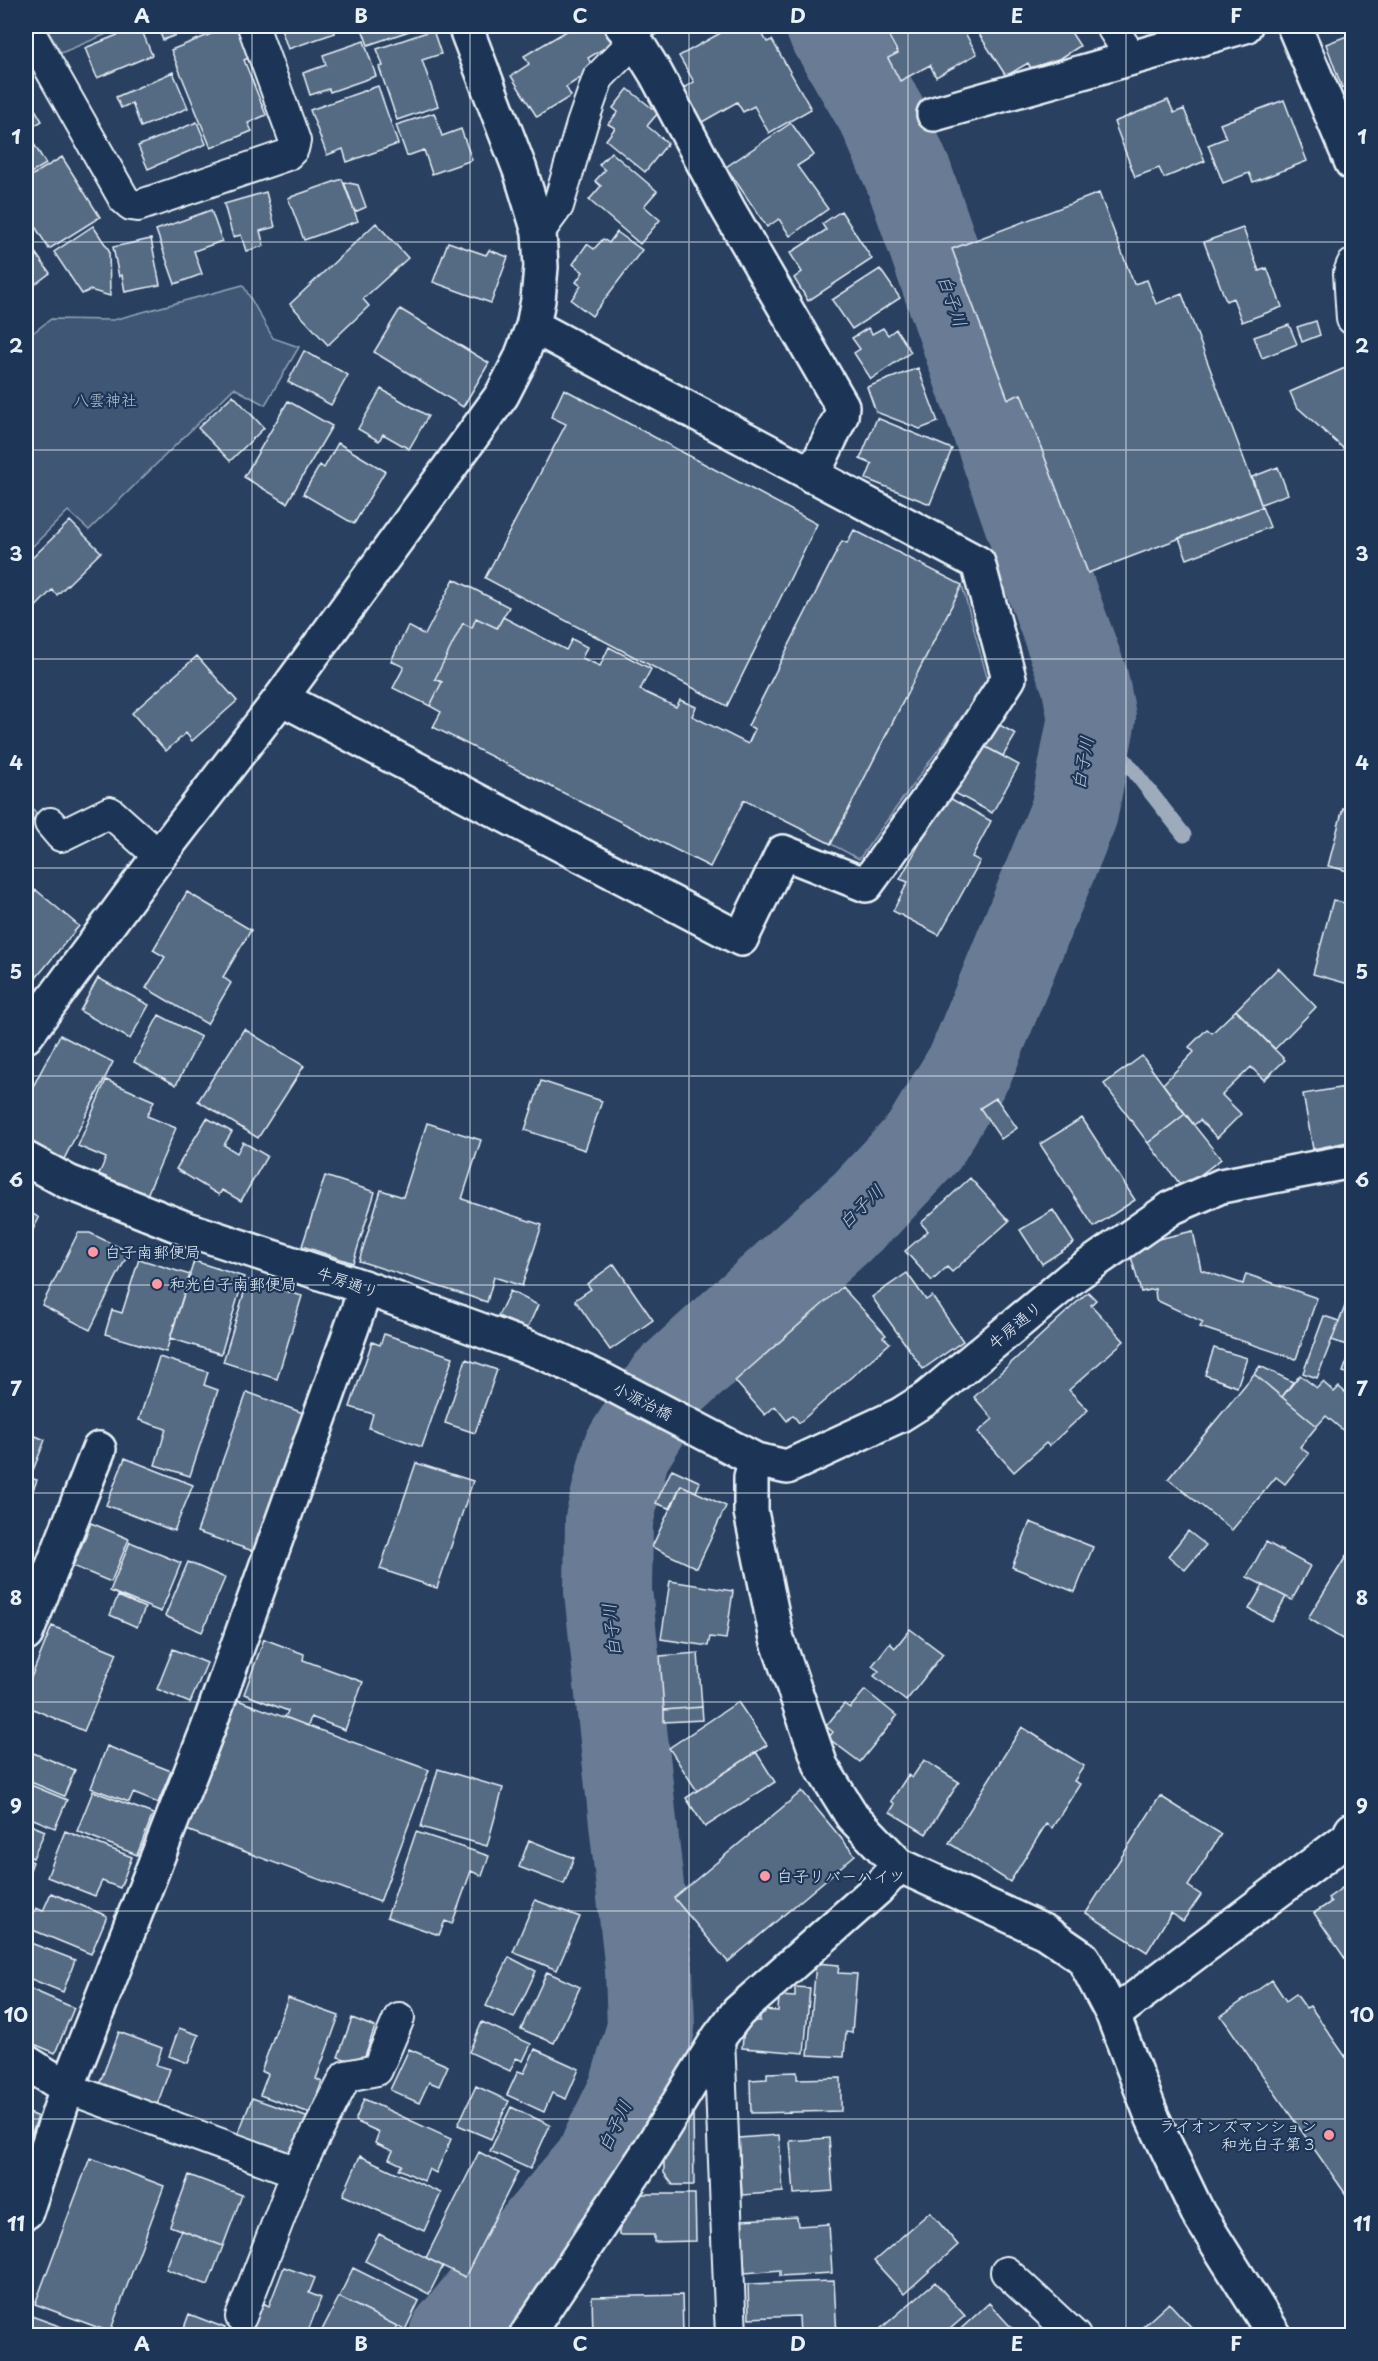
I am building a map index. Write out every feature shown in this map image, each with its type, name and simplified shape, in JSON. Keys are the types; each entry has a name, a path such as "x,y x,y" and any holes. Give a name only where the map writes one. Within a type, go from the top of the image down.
{"street":[{"path":"26,1036 159,856 281,698 502,395 520,360 533,326 541,267 539,232 520,170 465,26"},
{"path":"934,114 1245,26"},
{"path":"1294,26 1353,163"},
{"path":"628,33 656,74 728,209 842,406 841,416 812,476"},
{"path":"281,698 741,939 783,852 866,885 948,772 1009,678 978,563 533,326"},
{"name":"牛房通り","path":"26,1159 68,1182 187,1229 366,1288 546,1354 603,1380"},
{"name":"牛房通り","path":"684,1422 756,1460 787,1467 900,1415 927,1398 1075,1275 1173,1207 1221,1186 1353,1161"},
{"path":"26,2212 67,2088 209,1726 366,1288"},
{"name":"小源治橋","path":"603,1380 684,1422"},
{"path":"26,1634 99,1449"},
{"path":"756,1460 751,1477 751,1512 775,1628 821,1766 852,1816 899,1865 1045,1932 1083,1958 1113,2015 1154,2119 1198,2213 1275,2336"},
{"path":"1113,2015 1348,1838 1353,1830"},
{"path":"526,2336 647,2154 719,2037 738,2012 877,1889 899,1865"},
{"path":"26,2062 67,2088"}],"lane":[{"path":"26,26 124,199 131,205 138,206 287,155 293,149 296,141 253,26"},
{"path":"1111,26 1132,58"},
{"path":"539,232 558,206 598,78 628,33"},
{"path":"1353,265 1349,273 1353,319"},
{"path":"50,823 62,836 110,812 159,856"},
{"path":"241,2317 297,2172 345,2076 377,2070 399,2018"},
{"path":"719,2037 731,2336"},
{"path":"67,2088 297,2172"},
{"path":"1006,2272 1075,2336"}],"green space":[{"path":"45,26 126,26 61,53"},
{"name":"八雲神社","path":"243,285 273,338 299,347 265,405 234,388 89,530 68,511 26,553 26,338 51,319 113,320"},
{"path":"962,585 988,681 859,859 831,844"}],"building":[{"path":"140,26 152,55 97,78 85,48"},
{"path":"157,26 200,26 163,40"},
{"path":"231,26 238,26 251,57 244,60 266,115 248,123 252,131 211,148 171,50"},
{"path":"280,26 332,26 335,33 288,49"},
{"path":"361,26 424,26 368,45"},
{"path":"575,26 602,26 613,43 588,58 594,69 566,87 571,96 537,117 511,76 529,64 524,56"},
{"path":"647,26 671,26 654,36"},
{"path":"733,26 758,26 767,42 772,40 811,109 769,133 754,106 743,112 737,102 697,125 678,91 694,82 679,56"},
{"path":"883,26 939,26 941,29 961,26 977,54 936,77 930,65 900,81 888,58 898,53"},
{"path":"978,26 1067,26 1080,46 1061,58 1031,68 1028,63 1006,76 975,28"},
{"path":"433,30 441,54 422,60 438,106 397,120 379,67 383,66 377,49"},
{"path":"1352,34 1352,84 1342,88 1326,44"},
{"path":"364,41 376,76 330,92 329,89 310,95 303,73 326,65 323,55"},
{"path":"173,72 188,108 141,127 132,103 121,108 116,97"},
{"path":"378,86 398,144 347,162 343,149 327,155 310,110"},
{"path":"628,89 658,113 647,126 668,143 645,172 606,140 615,128 608,124 618,112 613,108"},
{"path":"26,94 42,121 26,131"},
{"path":"1168,100 1174,113 1184,109 1205,161 1164,178 1159,168 1135,177 1114,122"},
{"path":"1284,100 1307,161 1253,182 1249,173 1223,183 1208,145 1226,138 1220,124"},
{"path":"1352,101 1352,116 1348,103"},
{"path":"434,113 442,136 461,129 472,160 432,174 424,150 407,156 396,125"},
{"path":"197,122 206,144 148,169 138,146"},
{"path":"791,123 814,155 797,166 828,209 790,236 779,219 767,227 726,167"},
{"path":"26,131 46,164 26,176"},
{"path":"611,152 657,191 644,206 660,220 640,244 589,200 601,186 595,181 605,170 599,165"},
{"path":"62,157 100,217 49,249 26,212 26,179"},
{"path":"342,179 358,221 304,240 288,198"},
{"path":"344,182 358,185 366,207 355,212"},
{"path":"266,192 275,227 260,231 264,246 246,251 241,235 233,237 224,204"},
{"path":"1099,193 1134,284 1147,280 1156,304 1182,294 1262,507 1088,573 1021,394 1008,399 952,249"},
{"path":"211,210 222,241 194,251 202,274 175,284 156,230"},
{"path":"841,211 872,259 808,301 794,278 802,272 790,253 826,230 822,224"},
{"path":"376,223 408,258 363,299 369,306 328,345 290,304"},
{"path":"93,226 109,250 110,296 90,290 82,294 54,252"},
{"path":"1243,228 1259,271 1267,268 1282,307 1242,322 1233,298 1226,301 1204,242"},
{"path":"617,232 642,250 592,316 571,300 581,286 576,282 583,272 573,264 587,244 594,249 603,239 609,243"},
{"path":"151,239 160,285 125,292 122,275 119,277 113,247"},
{"path":"26,240 50,273 26,291"},
{"path":"448,242 486,255 489,250 508,257 491,303 433,282"},
{"path":"880,269 900,298 852,329 832,300"},
{"path":"400,309 489,363 463,407 374,352"},
{"path":"1316,321 1320,335 1302,342 1297,327"},
{"path":"1289,325 1297,344 1262,358 1254,337"},
{"path":"868,328 872,334 883,328 888,335 896,329 911,352 871,379 854,353 860,349 852,338"},
{"path":"304,351 348,375 331,405 288,382"},
{"path":"1352,365 1352,456 1296,406 1290,392"},
{"path":"918,368 938,422 920,429 876,412 867,387"},
{"path":"381,389 428,416 409,449 383,434 379,441 358,429"},
{"path":"564,389 817,524 727,706 485,578 566,424 551,417"},
{"path":"233,395 264,428 230,461 198,428"},
{"path":"288,401 332,426 287,503 244,477"},
{"path":"877,418 952,449 930,504 866,479 872,464 860,459"},
{"path":"338,443 385,471 354,524 303,494 320,465 324,468"},
{"path":"1278,467 1288,494 1261,504 1252,477"},
{"path":"1262,507 1270,527 1187,559 1179,538"},
{"path":"70,521 101,552 57,595 52,590 26,617 26,564"},
{"path":"854,530 962,585 831,844 744,800 710,867 433,727 441,712 430,706 442,682 435,679 463,623 472,628 476,618 497,628 503,617 566,650 572,639 587,647 582,658 600,666 609,647 651,669 640,690 676,707 680,700 696,707 692,716 748,744 755,729 748,726 842,541 847,543"},
{"path":"454,579 509,607 497,628 476,618 472,628 463,623 435,679 442,682 430,706 393,688 404,667 391,661 408,626 425,635"},
{"path":"197,656 237,701 192,741 186,733 166,751 132,713"},
{"path":"994,722 1016,734 1003,756 982,745"},
{"path":"982,745 1019,765 992,813 955,793"},
{"path":"946,796 991,821 972,857 980,861 939,935 893,911 908,882 900,879"},
{"path":"26,802 38,815 26,827"},
{"path":"1343,808 1352,810 1352,872 1328,866"},
{"path":"26,890 32,895 36,890 79,926 26,990"},
{"path":"187,892 251,930 223,977 231,983 207,1024 146,988 165,957 153,950"},
{"path":"1333,900 1352,905 1352,985 1313,974"},
{"path":"1278,968 1316,1007 1275,1049 1236,1010"},
{"path":"98,978 149,1005 130,1039 80,1011"},
{"path":"1236,1010 1285,1060 1264,1080 1251,1067 1222,1095 1241,1114 1217,1138 1200,1120 1194,1125 1163,1084 1194,1052 1189,1047 1207,1029 1212,1033"},
{"path":"159,1015 201,1037 176,1085 134,1062"},
{"path":"244,1029 304,1066 258,1138 198,1101"},
{"path":"60,1035 113,1062 63,1161 28,1143 26,1100"},
{"path":"1142,1056 1185,1114 1148,1143 1104,1084"},
{"path":"106,1080 154,1101 147,1116 176,1128 147,1195 99,1174 106,1158 78,1146"},
{"path":"541,1081 602,1101 585,1150 525,1130"},
{"path":"1352,1086 1352,1141 1313,1149 1303,1094"},
{"path":"996,1098 1017,1128 1001,1139 980,1108"},
{"path":"1185,1114 1221,1159 1183,1188 1148,1143"},
{"path":"207,1118 232,1132 224,1145 237,1153 243,1142 267,1156 241,1201 222,1190 219,1195 176,1169"},
{"path":"1082,1118 1135,1200 1094,1227 1040,1144"},
{"path":"427,1123 481,1140 462,1199 542,1225 522,1286 494,1277 487,1302 359,1261 381,1190 403,1197"},
{"path":"325,1176 375,1192 353,1263 302,1246"},
{"path":"970,1178 1009,1221 952,1272 947,1267 932,1281 905,1251 928,1231 921,1223"},
{"path":"26,1209 39,1218 26,1243"},
{"path":"1053,1210 1074,1243 1042,1264 1020,1230"},
{"path":"1193,1231 1201,1270 1243,1284 1246,1274 1317,1298 1296,1359 1200,1327 1203,1322 1156,1300 1155,1289 1141,1292 1128,1246"},
{"path":"78,1233 90,1233 129,1252 90,1330 42,1305"},
{"path":"139,1259 190,1275 166,1352 105,1334 112,1310 122,1313"},
{"path":"194,1261 244,1277 221,1354 170,1338"},
{"path":"614,1264 653,1320 610,1350 575,1300 591,1289 587,1284"},
{"path":"907,1273 926,1300 932,1296 963,1341 923,1369 872,1297"},
{"path":"248,1280 302,1296 277,1379 223,1362"},
{"path":"842,1287 886,1335 883,1337 890,1343 799,1423 793,1415 787,1421 775,1406 765,1415 735,1381"},
{"path":"510,1291 538,1305 527,1329 498,1316"},
{"path":"1088,1292 1096,1300 1091,1305 1124,1341 1069,1390 1088,1410 1049,1446 1046,1443 1014,1472 978,1432 993,1419 974,1397"},
{"path":"1347,1301 1352,1304 1352,1347 1332,1340"},
{"path":"1324,1316 1339,1321 1317,1378 1303,1373"},
{"path":"384,1334 453,1357 422,1447 369,1428 373,1414 350,1407 372,1342 380,1345"},
{"path":"1214,1348 1247,1358 1237,1387 1205,1375"},
{"path":"1352,1348 1352,1375 1343,1372"},
{"path":"159,1357 208,1372 204,1385 218,1390 190,1476 155,1465 166,1429 139,1420"},
{"path":"466,1359 497,1370 475,1433 445,1423"},
{"path":"1260,1366 1293,1382 1282,1397 1254,1374"},
{"path":"1254,1374 1317,1426 1300,1447 1309,1454 1285,1484 1276,1477 1232,1530 1168,1479"},
{"path":"1300,1375 1317,1388 1323,1382 1334,1392 1339,1387 1352,1398 1352,1438 1326,1416 1317,1426 1282,1397"},
{"path":"247,1392 303,1413 253,1551 197,1532"},
{"path":"26,1432 45,1440 30,1478 37,1480 26,1508"},
{"path":"125,1458 193,1485 174,1531 106,1505"},
{"path":"416,1463 473,1481 437,1588 380,1569"},
{"path":"672,1469 700,1482 696,1492 681,1485 671,1509 656,1503"},
{"path":"681,1485 726,1506 697,1568 652,1547"},
{"path":"1030,1522 1093,1547 1075,1592 1012,1567"},
{"path":"91,1523 129,1539 111,1582 73,1566"},
{"path":"26,1525 33,1528 26,1547"},
{"path":"1188,1531 1206,1545 1185,1570 1168,1556"},
{"path":"130,1542 181,1563 161,1612 110,1591"},
{"path":"1266,1542 1310,1566 1292,1600 1247,1577"},
{"path":"1350,1550 1352,1552 1352,1645 1308,1618"},
{"path":"188,1562 225,1578 202,1632 165,1616"},
{"path":"670,1581 733,1591 726,1639 710,1637 708,1646 661,1639"},
{"path":"1263,1585 1286,1597 1272,1621 1249,1609"},
{"path":"118,1596 145,1608 137,1627 110,1615"},
{"path":"52,1626 117,1653 84,1731 26,1706 26,1690"},
{"path":"910,1629 943,1654 906,1701 874,1676 879,1671 872,1666 890,1643 895,1648"},
{"path":"264,1639 304,1654 303,1660 363,1682 345,1730 311,1717 308,1726 285,1717 288,1711 244,1694"},
{"path":"173,1649 207,1663 190,1703 157,1689"},
{"path":"698,1653 702,1707 664,1710 660,1656"},
{"path":"865,1690 897,1716 860,1762 828,1738 833,1732 826,1726 844,1704 850,1708"},
{"path":"232,1698 429,1770 380,1902 184,1829"},
{"path":"738,1702 767,1745 697,1791 669,1748"},
{"path":"702,1707 703,1720 664,1722 664,1710"},
{"path":"1022,1727 1084,1766 1074,1781 1080,1784 1052,1828 1046,1824 1010,1882 949,1843"},
{"path":"107,1746 171,1771 158,1803 133,1793 129,1802 91,1788"},
{"path":"26,1750 75,1770 64,1796 26,1780"},
{"path":"756,1752 775,1782 705,1827 686,1798"},
{"path":"924,1760 959,1782 926,1834 890,1812 895,1804 891,1801 908,1775 912,1778"},
{"path":"438,1769 503,1788 487,1846 421,1827"},
{"path":"26,1783 67,1800 55,1828 26,1816"},
{"path":"93,1791 153,1814 137,1855 77,1831"},
{"name":"白子リバーハイツ","path":"802,1791 855,1855 728,1962 674,1898"},
{"path":"1160,1796 1221,1834 1188,1886 1201,1895 1183,1921 1171,1913 1147,1952 1086,1913"},
{"path":"26,1823 45,1831 33,1858 26,1855"},
{"path":"65,1831 132,1857 120,1888 102,1881 95,1896 47,1877"},
{"path":"416,1832 489,1856 482,1876 471,1871 452,1924 445,1921 439,1935 387,1917"},
{"path":"529,1840 574,1858 564,1884 519,1867"},
{"path":"26,1859 33,1862 26,1880"},
{"path":"1352,1881 1352,1960 1348,1963 1314,1913 1331,1902 1328,1898"},
{"path":"51,1893 107,1916 91,1954 28,1928 36,1908 43,1911"},
{"path":"535,1900 580,1917 557,1970 513,1952"},
{"path":"28,1942 75,1960 63,1992 26,1977"},
{"path":"509,1957 536,1971 514,2018 486,2006"},
{"path":"816,1963 839,1965 838,1973 857,1974 852,2033 846,2032 844,2057 808,2055"},
{"path":"547,1972 580,1987 554,2043 521,2029"},
{"name":"ライオンズマンション 和光白子第３","path":"1272,1980 1286,2001 1296,1994 1306,2008 1310,2006 1352,2066 1352,2203 1221,2016"},
{"path":"26,1987 74,2008 55,2053 27,2041 30,2033 26,2031"},
{"path":"795,1987 810,1988 804,2053 742,2048 745,2020 760,2021 760,2010 778,2011 779,1996 795,1997"},
{"path":"288,1998 339,2016 316,2079 322,2082 310,2113 260,2095 268,2074 261,2071"},
{"path":"352,2018 375,2027 362,2064 338,2057"},
{"path":"482,2022 531,2044 523,2061 516,2058 510,2071 469,2052"},
{"path":"179,2028 199,2035 188,2063 169,2056"},
{"path":"119,2032 162,2048 156,2065 170,2069 157,2105 99,2085"},
{"path":"409,2049 448,2066 439,2086 429,2082 419,2103 390,2090"},
{"path":"535,2049 579,2069 566,2099 552,2093 544,2112 507,2095 518,2071 524,2073"},
{"path":"797,2072 797,2079 841,2078 841,2111 751,2113 750,2080 767,2079 767,2073"},
{"path":"26,2086 32,2089 29,2096 26,2094"},
{"path":"476,2086 509,2101 491,2139 458,2125"},
{"path":"252,2098 309,2118 294,2157 237,2137"},
{"path":"364,2099 451,2139 436,2173 429,2169 424,2181 399,2169 402,2165 389,2159 393,2151 375,2143 379,2132 355,2121"},
{"path":"511,2107 550,2125 530,2169 490,2151"},
{"path":"26,2112 38,2117 26,2148"},
{"path":"693,2114 694,2185 673,2185 664,2173 664,2138 678,2138 678,2124 684,2115"},
{"path":"779,2135 783,2192 742,2195 739,2138"},
{"path":"829,2138 833,2191 794,2194 790,2141"},
{"path":"479,2152 518,2172 465,2277 426,2258"},
{"path":"360,2156 441,2193 424,2231 343,2195"},
{"path":"90,2158 164,2186 110,2332 35,2304"},
{"path":"189,2175 242,2195 223,2246 170,2226"},
{"path":"632,2194 695,2194 696,2241 654,2242 654,2235 619,2235 619,2208 632,2208"},
{"path":"930,2212 958,2245 904,2294 874,2261"},
{"path":"797,2217 798,2226 829,2224 832,2273 780,2276 780,2270 745,2273 741,2220"},
{"path":"181,2230 223,2246 208,2285 166,2269"},
{"path":"379,2234 443,2266 429,2294 365,2261"},
{"path":"284,2267 315,2278 309,2293 321,2298 306,2336 262,2336 252,2332 263,2303 269,2306"},
{"path":"353,2268 419,2301 405,2330 339,2297"},
{"path":"834,2281 837,2336 800,2336 799,2316 749,2318 748,2284"},
{"path":"935,2282 965,2316 942,2336 872,2336"},
{"path":"682,2295 683,2336 593,2336 592,2297"},
{"path":"339,2297 397,2326 392,2336 319,2336"},
{"path":"989,2303 1019,2336 953,2336"},
{"path":"1169,2303 1192,2328 1184,2336 1141,2336 1137,2332"},
{"path":"26,2314 81,2334 26,2336"},
{"path":"189,2314 225,2328 223,2336 181,2336"}],"waterway":[{"name":"白子川","path":"453,2336 597,2164 632,2092 651,2028 649,1970 608,1591 609,1520 626,1452 670,1382 866,1204 924,1142 971,1064 1074,812 1092,718 1085,682 909,177 883,117 830,26"},
{"path":"1092,718 1184,835"}],"place":[{"name":"白子南郵便局","path":"93,1252"},
{"name":"和光白子南郵便局","path":"157,1284"},
{"name":"白子リバーハイツ","path":"765,1876"},
{"name":"ライオンズマンション 和光白子第３","path":"1329,2135"}]}
